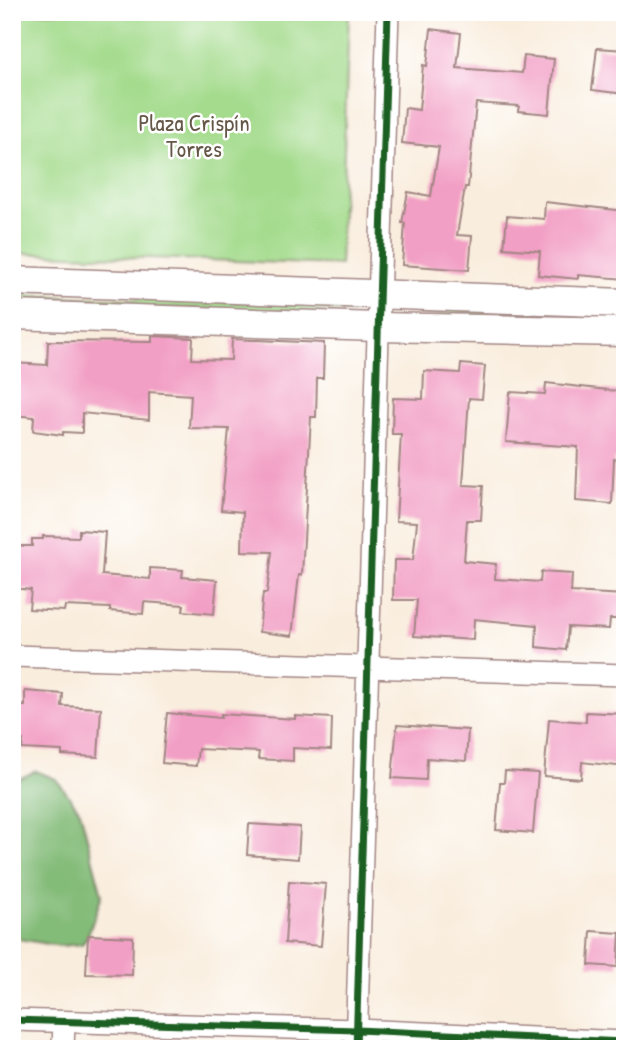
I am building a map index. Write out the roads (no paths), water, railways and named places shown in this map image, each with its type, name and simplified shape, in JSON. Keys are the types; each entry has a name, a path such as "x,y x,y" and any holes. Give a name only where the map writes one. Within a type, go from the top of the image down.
{"street":[{"path":"357,1039 388,12"},
{"path":"12,281 625,303"},
{"path":"12,314 379,327 625,332"},
{"path":"12,656 625,675"},
{"path":"12,1020 357,1039 625,1042"},
{"path":"63,1049 64,1022"}],"park label":[{"name":"Plaza Crispín Torres","path":"194,136"}]}
